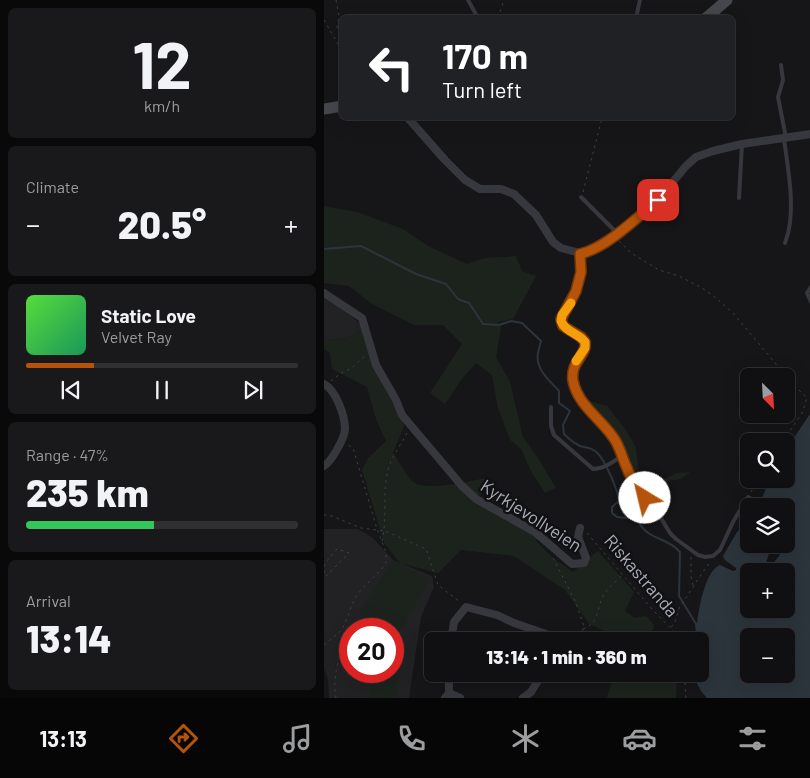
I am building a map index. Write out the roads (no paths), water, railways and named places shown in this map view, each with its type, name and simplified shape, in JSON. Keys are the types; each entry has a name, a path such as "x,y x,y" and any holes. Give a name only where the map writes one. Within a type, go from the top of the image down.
{"main road":[{"path":"710,15 727,0"},
{"path":"324,109 339,106"}],"street":[{"path":"410,120 465,180 480,189 502,189 514,194 536,215 553,242 580,254 615,235 630,224 658,200 686,166 696,157 742,144 810,134"},
{"name":"Kyrkjevollveien","path":"324,293 362,318 376,365 396,400 402,415 462,486 476,499 535,532 572,564 584,563 586,558 578,537 580,528"},
{"path":"324,466 330,461 345,429 335,393 326,384"},
{"path":"452,632 454,622 466,607 497,615 540,632"},
{"path":"448,682 447,695 460,698"},
{"path":"523,698 531,692 538,682"}],"lane":[{"path":"468,0 476,15"},
{"path":"637,15 640,0"},
{"path":"781,65 783,80 778,97 785,138 791,215 789,233 785,243"},
{"path":"739,198 742,144"},
{"path":"581,197 615,235"},
{"path":"580,254 581,272 576,291 569,306 562,315 561,321 566,329 581,337 585,342 585,348 574,368 573,381 588,410 614,438 634,483 656,510 670,533 692,551 705,557 716,554 740,511"},
{"path":"810,287 807,293 810,302"},
{"path":"551,407 551,426 554,435 593,469 609,465 622,454"}],"waterway":[{"path":"324,249 361,246 416,274 446,284 458,299 469,303 483,324 499,325 511,321 522,323 541,341 538,353 541,369 559,391 559,403 570,411 563,425 564,434 578,445 590,448 599,454 618,496 619,501 612,507 612,513 617,517 637,519 647,532 669,543 680,552 679,596 696,624"}]}
